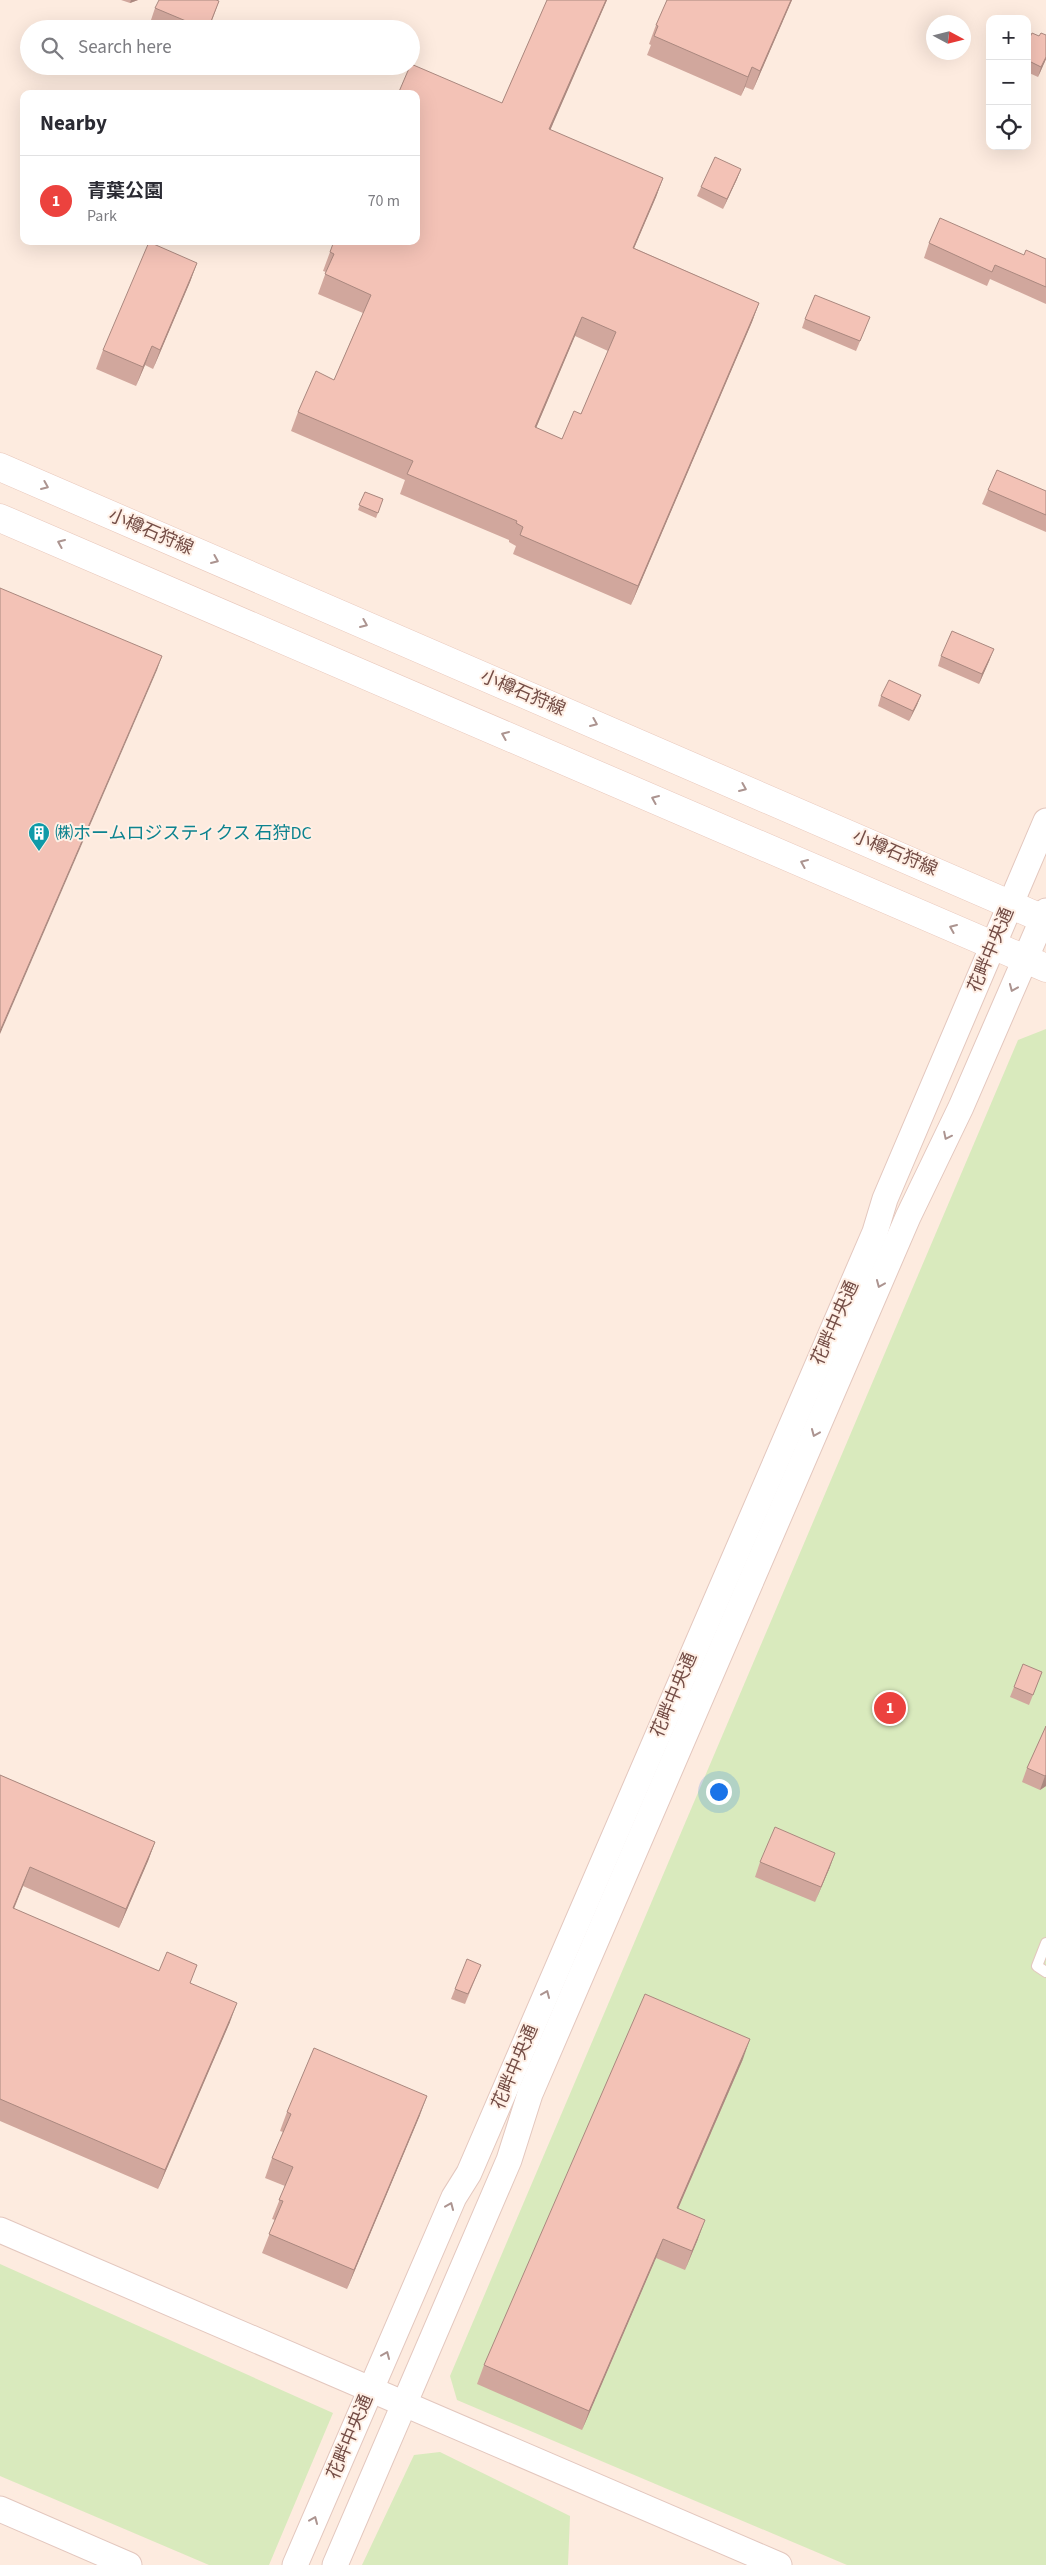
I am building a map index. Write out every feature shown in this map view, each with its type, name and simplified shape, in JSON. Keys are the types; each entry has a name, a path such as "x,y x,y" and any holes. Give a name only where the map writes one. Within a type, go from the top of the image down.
{"main road":[{"name":"小樽石狩線","path":"0,467 1011,904 1045,916"},
{"path":"0,518 1036,963"}],"street":[{"name":"花畔中央通","path":"295,2565 454,2197 469,2173 875,1232 885,1199 1046,821"},
{"name":"花畔中央通","path":"335,2565 509,2160 530,2094 904,1226 961,1107 1036,963 1045,916"},
{"path":"0,2230 779,2565"},
{"path":"0,2509 129,2565"}],"lane":[{"path":"1046,1943 1038,1966 1046,1972"}],"green space":[{"path":"1046,1029 1046,2565 847,2565 457,2400 450,2376 1018,1040"},
{"path":"0,2264 333,2413 269,2565 209,2565 0,2476"},
{"path":"440,2452 570,2516 568,2565 362,2565 414,2455"}],"building":[{"path":"159,0 219,1 212,20 184,20 155,8"},
{"path":"547,0 606,0 549,129 663,178 633,248 759,303 638,586 520,535 523,527 516,523 517,521 407,474 413,461 298,412 316,371 334,380 371,295 325,274 334,254 330,252 333,245 420,245 420,90 400,90 406,75 420,75 420,68 502,103","holes":["582,317 616,332 581,414 574,411 562,439 535,427"]},
{"path":"667,0 791,0 760,71 752,67 748,77 654,36 658,26 656,25"},
{"path":"1032,33 1039,36 1041,33 1046,35 1046,57 1041,67 1031,62"},
{"path":"715,157 741,169 727,199 701,187"},
{"path":"940,218 1024,255 1026,250 1046,259 1046,287 995,265 992,272 929,243"},
{"path":"148,245 156,245 197,263 160,350 152,346 143,367 103,350"},
{"path":"815,295 870,317 860,341 805,319"},
{"path":"997,470 1046,491 1046,515 988,490"},
{"path":"365,492 383,499 378,513 359,505"},
{"name":"㈱ホームロジスティクス 石狩DC","path":"0,588 162,656 0,1031"},
{"path":"952,631 994,649 982,674 941,656"},
{"path":"889,680 921,695 913,711 881,696"},
{"path":"1023,1664 1042,1672 1033,1695 1014,1687"},
{"path":"1046,1726 1046,1775 1045,1776 1027,1768"},
{"path":"0,1775 155,1842 126,1909 30,1867 13,1908 159,1971 167,1952 197,1965 190,1983 237,2003 165,2170 0,2099"},
{"path":"775,1827 835,1853 821,1887 760,1862"},
{"path":"467,1959 481,1965 468,1994 455,1989"},
{"path":"645,1994 750,2039 677,2208 705,2220 692,2251 663,2239 589,2411 484,2365"},
{"path":"314,2048 427,2096 354,2270 269,2234 283,2201 279,2200 293,2167 272,2158 291,2114 287,2112"}],"place":[{"name":"㈱ホームロジスティクス 石狩DC","path":"39,852"},
{"name":"青葉公園","path":"890,1708"}]}
